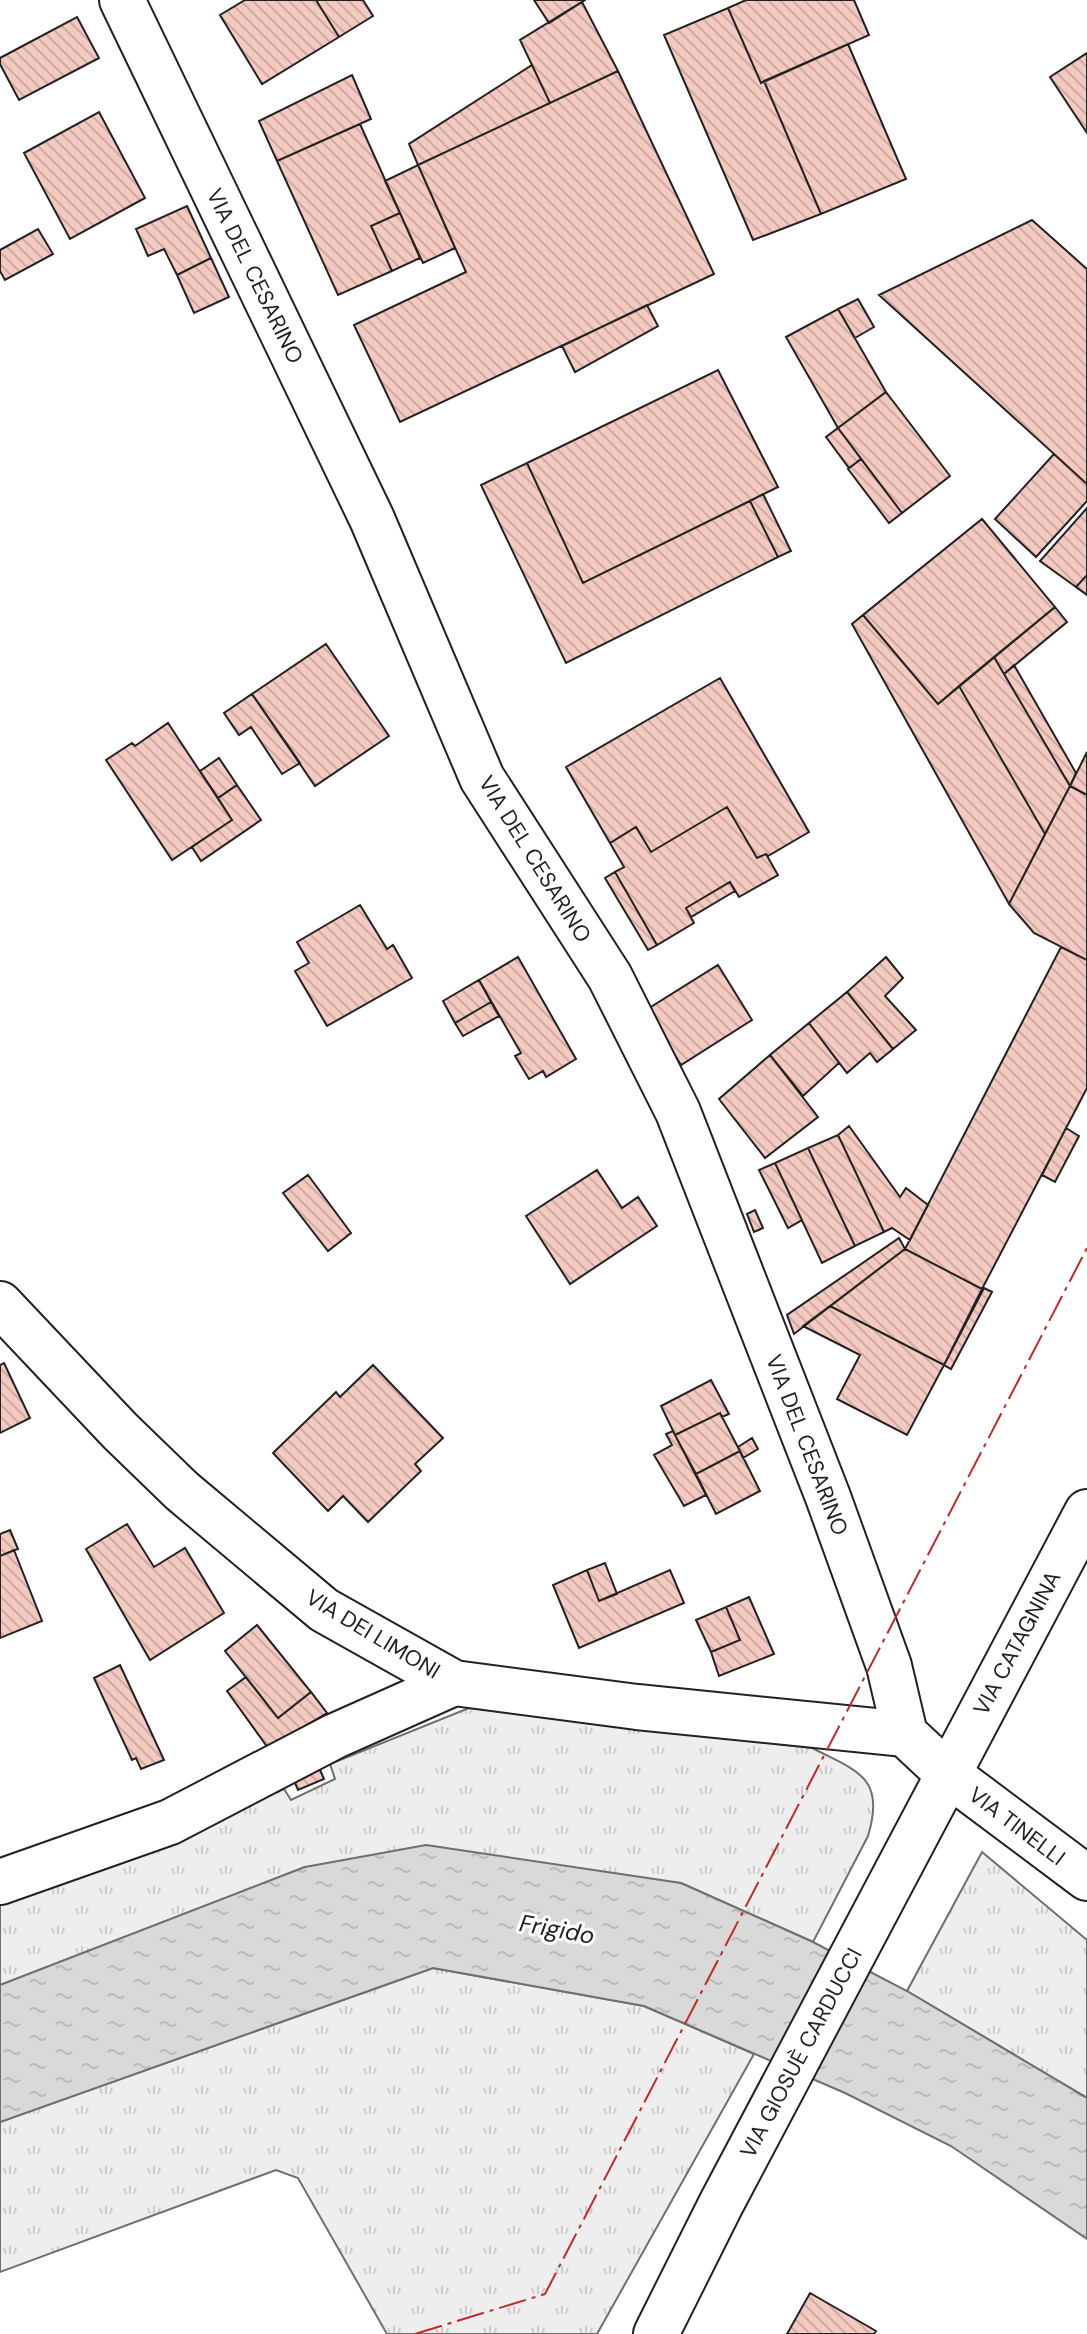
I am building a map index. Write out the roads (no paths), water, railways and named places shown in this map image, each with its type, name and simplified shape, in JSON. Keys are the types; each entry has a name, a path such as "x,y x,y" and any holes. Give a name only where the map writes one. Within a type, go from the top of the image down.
{"street":[{"name":"VIA DEL CESARINO","path":"122,0 372,519 482,778 610,977 678,1112 828,1497 889,1666 905,1734"},
{"name":"VIA DEI LIMONI","path":"0,1304 120,1431 229,1531 324,1610 454,1683 637,1707 905,1734"},
{"name":"VIA CATAGNINA","path":"948,1774 1087,1512"},
{"path":"0,1882 170,1822 335,1736 454,1683"},
{"name":"VIA TINELLI","path":"905,1734 948,1774 1087,1878"},
{"name":"VIA GIOSUÈ CARDUCCI","path":"656,2334 721,2204 948,1774"}],"water":[{"name":"Frigido","path":"426,1845 681,1883 813,1942 907,1991 1087,2098 1087,2239 951,2146 845,2093 644,2006 433,1968 0,2122 0,1985 305,1867"}]}
